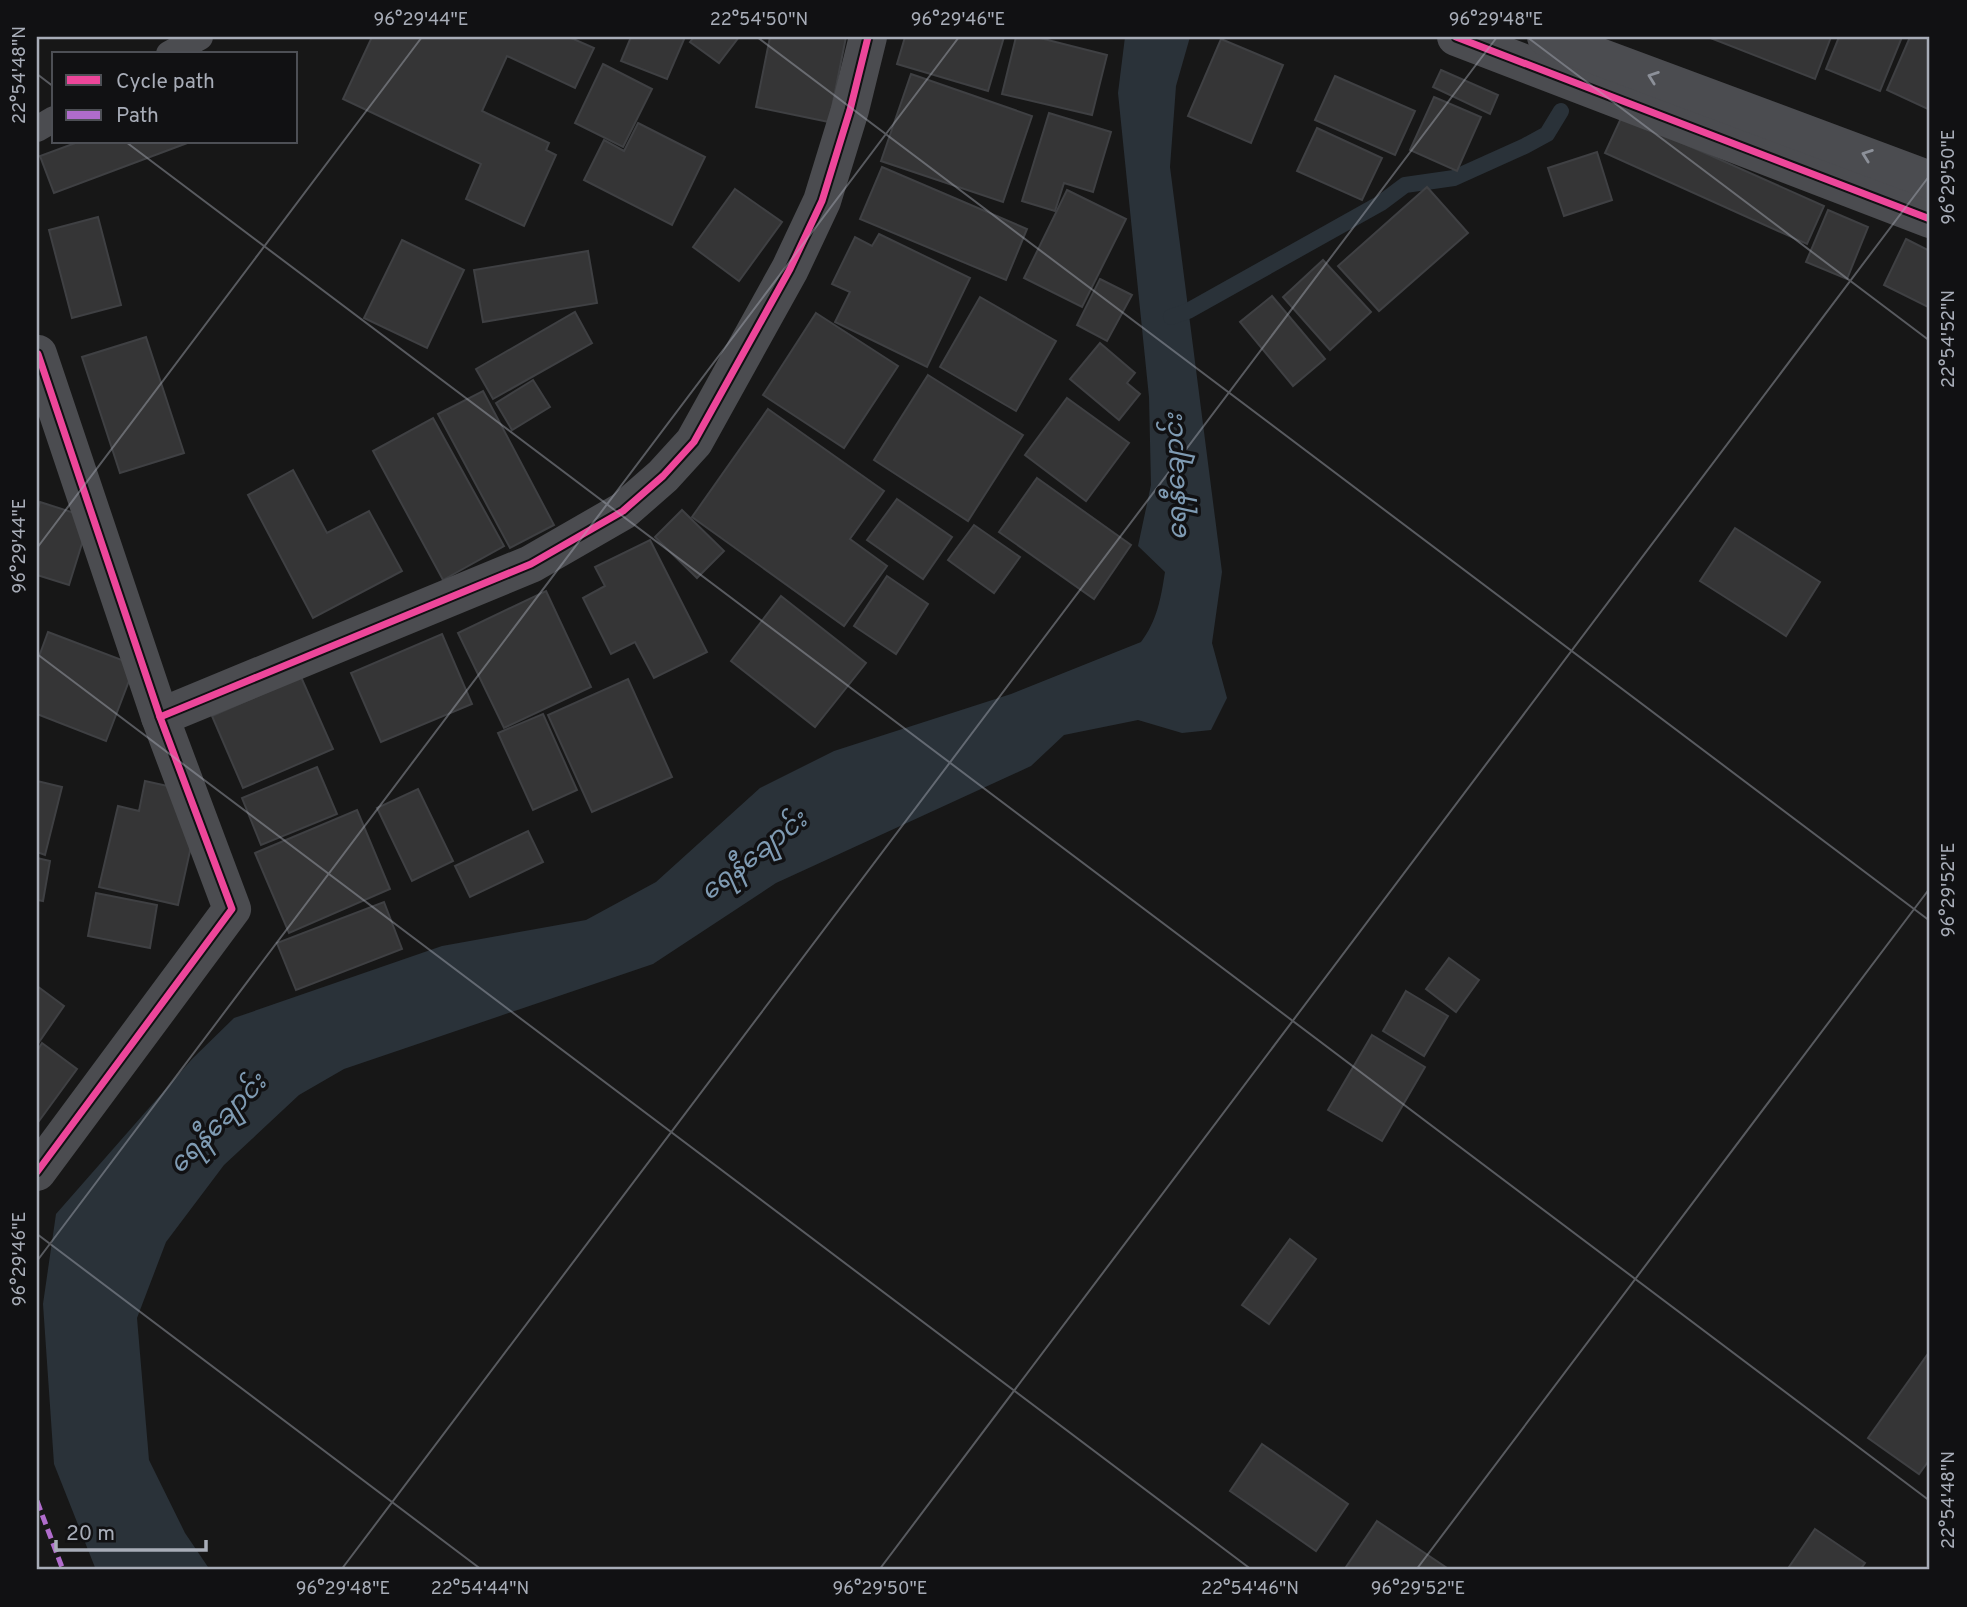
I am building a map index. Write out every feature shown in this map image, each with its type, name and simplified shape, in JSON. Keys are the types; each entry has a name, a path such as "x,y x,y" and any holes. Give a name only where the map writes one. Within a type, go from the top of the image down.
{"street":[{"path":"160,717 530,564 622,511 663,476 694,442 790,269 822,201 850,110 868,37"},
{"path":"1456,37 1930,219"},
{"path":"1546,37 1930,180"},
{"path":"37,355 160,717 232,909 37,1172"}],"lane":[{"path":"173,52 200,37"}],"water":[{"name":"ရေနီချောင်း","path":"1125,37 1190,37 1176,86 1170,167 1222,572 1212,643 1227,698 1211,730 1182,733 1138,720 1064,735 1031,766 776,883 653,964 344,1069 299,1095 224,1165 166,1242 137,1318 149,1460 185,1533 210,1570 96,1570 54,1464 43,1304 56,1214 192,1059 234,1018 442,946 586,920 656,882 760,788 834,751 1011,694 1141,642 1158,609 1165,572 1138,546 1151,485 1149,397 1118,93"}],"building":[{"path":"372,37 569,37 594,48 575,88 507,56 482,111 549,143 546,150 556,155 524,226 466,199 481,164 343,99"},
{"path":"631,37 685,37 667,79 621,61"},
{"path":"694,37 739,37 719,63 690,42"},
{"path":"770,37 846,37 829,122 756,107"},
{"path":"905,37 1004,37 988,91 897,64"},
{"path":"1016,37 1036,37 1107,55 1092,115 1002,94"},
{"path":"1708,37 1831,37 1815,79"},
{"path":"1839,37 1902,37 1880,91 1826,69"},
{"path":"1910,37 1930,37 1930,110 1887,90"},
{"path":"1221,39 1283,65 1251,143 1188,116"},
{"path":"603,64 652,89 623,147 575,123"},
{"path":"1441,70 1498,95 1490,114 1433,87"},
{"path":"911,74 1032,116 1003,202 881,161"},
{"path":"1335,76 1415,111 1395,155 1315,120"},
{"path":"1434,97 1481,117 1457,171 1410,150"},
{"path":"1049,113 1111,132 1093,192 1064,183 1055,211 1022,201"},
{"path":"1622,116 1824,206 1807,244 1605,153"},
{"path":"638,123 705,157 672,225 584,180 604,140 624,151"},
{"path":"1317,128 1382,158 1362,200 1297,171"},
{"path":"73,144 185,144 54,193 40,156"},
{"path":"1597,152 1612,200 1564,216 1548,168"},
{"path":"882,167 1027,229 1006,280 860,219"},
{"path":"1427,187 1468,233 1379,311 1338,266"},
{"path":"735,189 782,222 739,281 693,247"},
{"path":"1067,190 1126,219 1082,307 1024,278"},
{"path":"1828,210 1868,227 1847,279 1806,262"},
{"path":"98,217 121,305 72,318 49,230"},
{"path":"879,234 970,278 927,367 835,322 850,292 832,284 855,237 872,246"},
{"path":"1906,239 1930,251 1930,308 1884,285"},
{"path":"402,240 464,270 427,348 364,318"},
{"path":"588,251 597,303 483,322 474,270"},
{"path":"1323,260 1371,312 1330,350 1283,297"},
{"path":"1100,279 1132,295 1107,341 1077,325"},
{"path":"1272,296 1325,359 1293,386 1240,322"},
{"path":"980,297 1056,341 1016,411 940,367"},
{"path":"575,312 592,343 493,399 476,369"},
{"path":"816,313 898,366 844,448 763,395"},
{"path":"146,337 184,453 120,473 82,357"},
{"path":"1100,343 1135,373 1127,383 1140,394 1119,420 1070,379"},
{"path":"928,375 1023,435 968,521 874,460"},
{"path":"533,380 550,407 512,430 496,403"},
{"path":"483,391 554,525 510,548 438,414"},
{"path":"1067,398 1129,443 1086,501 1025,455"},
{"path":"768,409 884,491 850,539 887,566 844,626 692,517"},
{"path":"433,418 504,546 443,580 373,451"},
{"path":"293,470 327,533 369,511 402,571 313,618 248,495"},
{"path":"1037,478 1131,545 1094,599 999,532"},
{"path":"897,499 952,537 923,579 867,540"},
{"path":"40,502 90,518 69,585 37,575 37,512"},
{"path":"682,510 724,551 697,578 655,537"},
{"path":"974,525 1020,557 994,593 948,560"},
{"path":"1735,528 1820,582 1786,636 1700,581"},
{"path":"650,540 707,652 654,678 635,642 611,654 583,598 605,586 595,567"},
{"path":"887,576 928,604 896,654 854,626"},
{"path":"546,591 591,687 504,728 458,633"},
{"path":"781,596 866,663 815,727 731,661"},
{"path":"48,632 135,665 106,741 37,714 37,662"},
{"path":"442,634 472,704 381,742 351,673"},
{"path":"301,677 333,749 243,788 212,716"},
{"path":"628,679 672,777 592,812 548,715"},
{"path":"543,714 577,790 533,810 498,733"},
{"path":"317,767 337,814 261,845 242,798"},
{"path":"37,781 62,787 45,855 37,852"},
{"path":"145,781 186,790 196,824 178,905 99,887 118,806 139,811"},
{"path":"418,789 453,861 412,881 377,808"},
{"path":"357,810 390,889 289,933 255,853"},
{"path":"528,831 543,862 470,897 455,866"},
{"path":"37,858 50,861 43,901 37,900"},
{"path":"96,893 157,905 150,948 88,936"},
{"path":"384,902 402,949 296,990 277,943"},
{"path":"1449,958 1479,980 1456,1012 1426,989"},
{"path":"37,986 64,1006 37,1045"},
{"path":"1406,991 1448,1016 1424,1056 1383,1031"},
{"path":"1372,1035 1425,1067 1382,1141 1328,1110"},
{"path":"42,1043 77,1069 39,1121 37,1051"},
{"path":"1290,1239 1316,1259 1269,1324 1242,1305"},
{"path":"1930,1351 1930,1459 1919,1474 1868,1438"},
{"path":"1262,1444 1348,1504 1316,1551 1230,1491"},
{"path":"1377,1521 1450,1570 1344,1570"},
{"path":"1815,1529 1865,1563 1860,1570 1787,1570"}],"waterway":[{"path":"1171,317 1188,311 1381,203 1405,185 1454,178 1525,146 1547,134 1561,111"}],"marked path":[{"path":"37,1501 63,1570"}],"cycle path":[{"path":"160,717 531,564 623,511 663,476 694,442 790,269 822,201 850,110 868,37"},
{"path":"1456,37 1930,219"},
{"path":"37,1172 232,909 160,717 38,354"}]}
